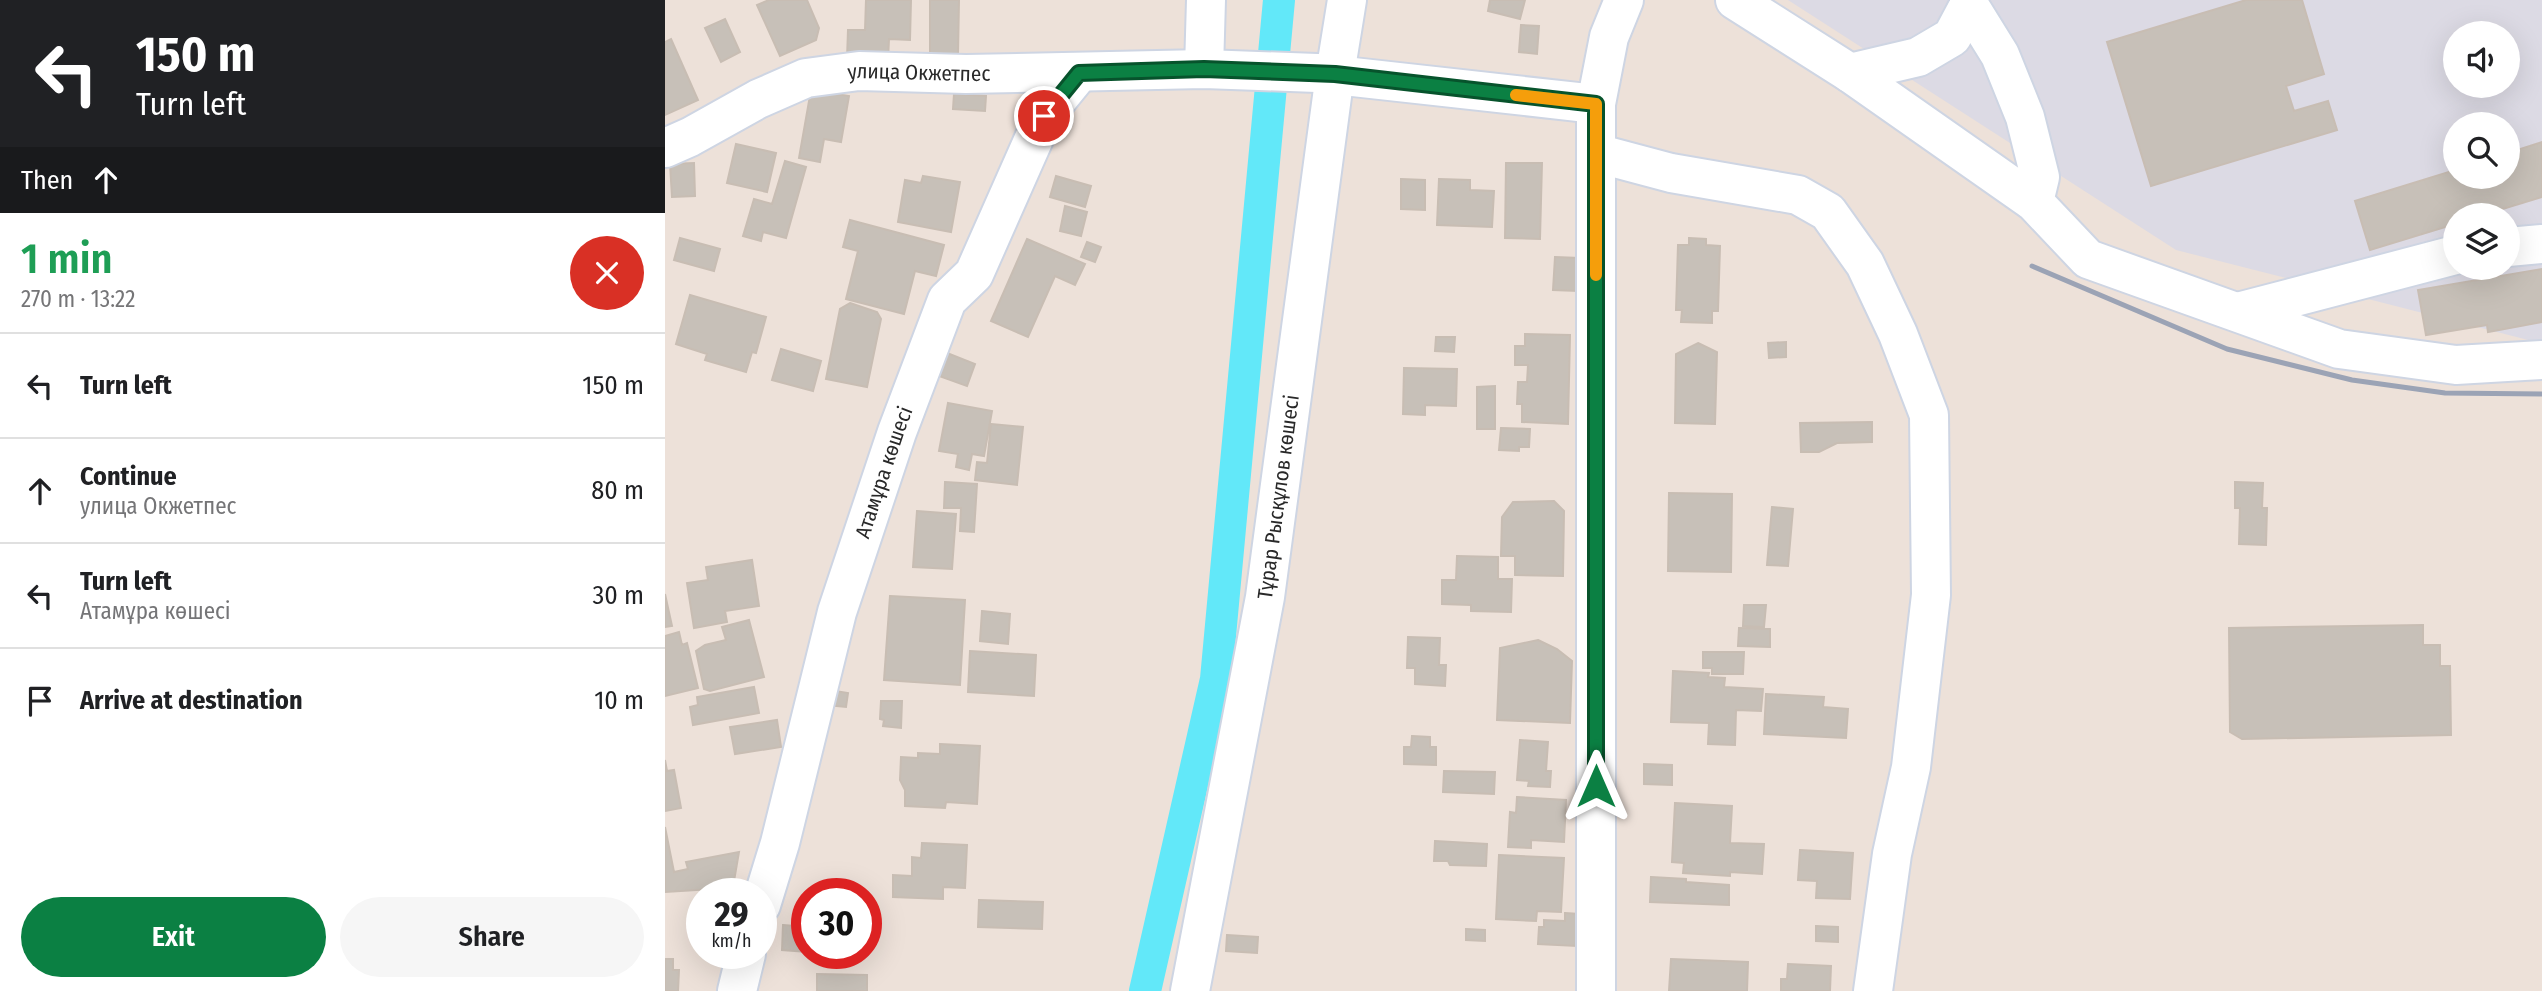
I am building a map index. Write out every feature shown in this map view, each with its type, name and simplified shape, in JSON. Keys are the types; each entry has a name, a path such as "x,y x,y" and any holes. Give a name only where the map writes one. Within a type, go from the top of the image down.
{"street":[{"path":"1206,0 1217,69"},
{"name":"Тұрар Рысқұлов көшесі","path":"1190,991 1265,597 1326,74 1347,0"},
{"path":"1596,991 1596,104 1609,37 1624,0"},
{"path":"1735,0 1850,73 2034,202 2088,259 2339,349 2456,365 2542,360"},
{"path":"1850,73 1918,57 1952,37 1969,2"},
{"path":"1969,2 2000,55 2025,117 2039,177 2034,202"},
{"name":"улица Окжетпес","path":"665,148 758,99 806,78 859,71 966,74 1217,69 1326,74 1596,104"},
{"name":"Атамұра көшесі","path":"769,878 837,612 897,432 947,299 974,274 1044,116 1079,73"},
{"path":"1596,153 1671,173 1798,195 1828,212 1865,264 1898,334 1929,415 1931,594 1911,767 1892,854 1874,991"},
{"path":"2520,246 2542,244"},
{"path":"2238,312 2443,258"},
{"path":"737,991 742,969"}],"shaded area":[{"path":"1788,0 2542,0 2542,342 2176,250"}],"building":[{"path":"769,0 807,0 819,28 816,40 780,56 757,5"},
{"path":"866,0 911,0 910,40 889,39 888,60 847,59 848,30 865,30"},
{"path":"930,0 959,0 958,54 930,53"},
{"path":"1490,0 1525,0 1520,19 1488,11"},
{"path":"2246,0 2302,0 2324,74 2286,86 2294,111 2328,101 2337,130 2151,186 2107,42"},
{"path":"725,19 740,52 721,62 705,28"},
{"path":"1521,25 1539,26 1537,54 1519,52"},
{"path":"671,39 698,100 665,115 665,42"},
{"path":"811,90 849,96 841,142 824,139 820,162 799,158"},
{"path":"954,94 986,96 985,111 953,109"},
{"path":"2542,142 2542,197 2520,204 2443,203 2443,228 2370,250 2355,201 2443,174 2443,189 2520,189 2520,149"},
{"path":"736,144 776,153 767,192 727,183"},
{"path":"785,161 806,167 786,238 763,232 761,241 743,236 754,199 772,204"},
{"path":"694,163 695,196 672,197 670,164"},
{"path":"1506,163 1542,163 1540,239 1505,238"},
{"path":"923,176 960,182 951,232 898,222 905,180 921,183"},
{"path":"1056,176 1091,186 1085,207 1050,197"},
{"path":"1401,179 1425,180 1425,210 1401,209"},
{"path":"1439,179 1470,180 1470,190 1494,191 1492,227 1437,225"},
{"path":"1065,206 1087,212 1081,236 1060,231"},
{"path":"850,220 944,245 936,276 915,271 904,314 846,299 858,251 843,247"},
{"path":"680,238 720,249 714,271 674,260"},
{"path":"1689,238 1706,239 1706,245 1720,246 1718,311 1712,311 1712,323 1681,322 1682,310 1676,310 1678,245 1689,245"},
{"path":"1027,239 1085,264 1075,285 1055,276 1028,337 991,321"},
{"path":"1087,242 1101,247 1095,262 1081,257"},
{"path":"1555,257 1579,258 1578,291 1553,290"},
{"path":"2542,269 2542,322 2488,332 2487,325 2426,335 2418,290 2477,280 2520,280 2520,273"},
{"path":"690,295 766,317 756,353 752,352 746,372 705,360 707,354 676,344"},
{"path":"850,303 877,312 881,319 867,387 826,379 840,309"},
{"path":"1525,334 1570,335 1568,424 1522,422 1522,404 1517,404 1518,382 1527,382 1528,365 1515,365 1515,346 1525,346"},
{"path":"1436,337 1455,337 1454,352 1435,351"},
{"path":"1786,342 1786,357 1769,358 1768,343"},
{"path":"1698,343 1717,352 1715,424 1675,423 1676,354"},
{"path":"781,349 821,361 813,391 772,380"},
{"path":"947,353 975,364 967,386 939,376"},
{"path":"1404,368 1457,369 1456,406 1425,405 1425,415 1403,414"},
{"path":"1495,386 1495,429 1477,429 1477,387"},
{"path":"948,403 992,411 984,456 972,454 969,470 956,467 958,454 939,451"},
{"path":"1872,422 1872,442 1837,443 1819,452 1801,452 1800,423"},
{"path":"991,424 1023,427 1017,485 975,480 977,462 987,463"},
{"path":"1501,428 1530,429 1529,447 1519,447 1519,451 1499,450"},
{"path":"945,482 977,484 974,532 960,531 961,508 944,508"},
{"path":"2235,482 2263,483 2262,508 2267,508 2266,545 2239,544 2240,508 2235,508"},
{"path":"1669,493 1732,494 1731,572 1668,571"},
{"path":"1554,501 1564,511 1563,576 1515,575 1515,556 1501,556 1502,517 1513,502"},
{"path":"1772,507 1793,509 1788,566 1767,565"},
{"path":"917,511 956,514 952,569 913,567"},
{"path":"1457,556 1498,557 1498,579 1512,579 1511,612 1471,611 1471,605 1442,604 1442,580 1456,580"},
{"path":"752,560 759,606 725,611 727,622 694,628 687,583 708,580 706,567"},
{"path":"665,594 672,626 665,627"},
{"path":"890,596 965,600 960,685 884,680"},
{"path":"1744,605 1766,605 1764,627 1743,626"},
{"path":"982,611 1010,614 1008,644 980,641"},
{"path":"749,620 764,677 710,691 704,689 696,651 705,645 726,640 722,627"},
{"path":"2423,625 2423,645 2440,645 2440,666 2450,666 2451,735 2242,739 2230,732 2229,628"},
{"path":"1739,628 1770,629 1770,647 1738,646"},
{"path":"679,632 682,645 687,643 698,688 665,696 665,636"},
{"path":"1408,637 1440,638 1439,665 1446,665 1445,686 1415,684 1415,668 1407,668"},
{"path":"1538,640 1557,649 1572,661 1570,723 1497,720 1500,648"},
{"path":"970,651 1036,655 1034,696 968,692"},
{"path":"1703,652 1744,652 1743,674 1712,674 1712,668 1703,668"},
{"path":"1673,671 1709,673 1708,677 1725,678 1724,687 1763,689 1761,711 1736,710 1735,745 1708,744 1709,723 1671,722"},
{"path":"754,687 759,713 693,725 690,707 698,705 697,697"},
{"path":"829,690 848,693 846,707 827,705"},
{"path":"1766,694 1824,697 1823,707 1848,709 1846,738 1764,734"},
{"path":"881,701 902,701 901,728 883,726 884,720 880,719"},
{"path":"777,720 781,747 735,754 730,727"},
{"path":"1412,736 1430,737 1430,747 1436,747 1436,765 1404,764 1404,747 1411,747"},
{"path":"1520,740 1548,742 1546,771 1551,771 1550,787 1528,786 1529,781 1517,780"},
{"path":"940,744 980,746 977,804 946,802 945,808 905,806 905,790 900,780 901,757 918,758 918,753 940,754"},
{"path":"665,760 667,771 674,770 681,808 665,811"},
{"path":"1644,764 1672,765 1672,785 1644,784"},
{"path":"1444,771 1495,772 1494,794 1443,792"},
{"path":"1517,797 1566,800 1564,842 1531,840 1531,848 1508,847 1510,812 1516,813"},
{"path":"1675,803 1732,806 1730,843 1764,844 1762,874 1730,872 1730,876 1683,873 1684,863 1672,862"},
{"path":"665,827 674,872 688,869 686,862 739,852 735,878 686,878 686,891 665,892"},
{"path":"1435,841 1487,844 1486,866 1450,865 1448,861 1434,861"},
{"path":"922,843 967,845 965,888 943,887 943,899 893,897 893,875 912,876 912,857 921,858"},
{"path":"1800,850 1853,853 1850,899 1816,898 1817,881 1798,880"},
{"path":"1499,855 1564,858 1561,912 1537,911 1536,921 1496,919"},
{"path":"1651,877 1729,885 1729,905 1650,902"},
{"path":"979,900 1043,902 1042,929 978,927"},
{"path":"1565,913 1579,914 1577,946 1538,944 1539,927 1544,927 1544,920 1565,921"},
{"path":"783,925 791,926 791,951 782,950"},
{"path":"1816,926 1838,927 1838,942 1816,941"},
{"path":"1466,929 1485,930 1485,941 1466,940"},
{"path":"1227,935 1258,937 1257,953 1226,951"},
{"path":"665,959 673,959 673,970 679,970 678,991 665,991"},
{"path":"1671,959 1748,962 1747,991 1669,991"},
{"path":"1788,964 1831,966 1830,991 1781,991 1781,979 1787,979"},
{"path":"817,974 867,975 867,991 817,991"}],"waterway":[{"path":"1145,991 1216,679 1279,0"}],"railway":[{"path":"2032,266 2227,349 2352,380 2445,393 2542,394"}],"slow traffic":[{"path":"1516,95 1596,104 1596,275"}],"route":[{"path":"1044,116 1079,73 1204,69 1335,74 1596,104 1596,786"}]}
